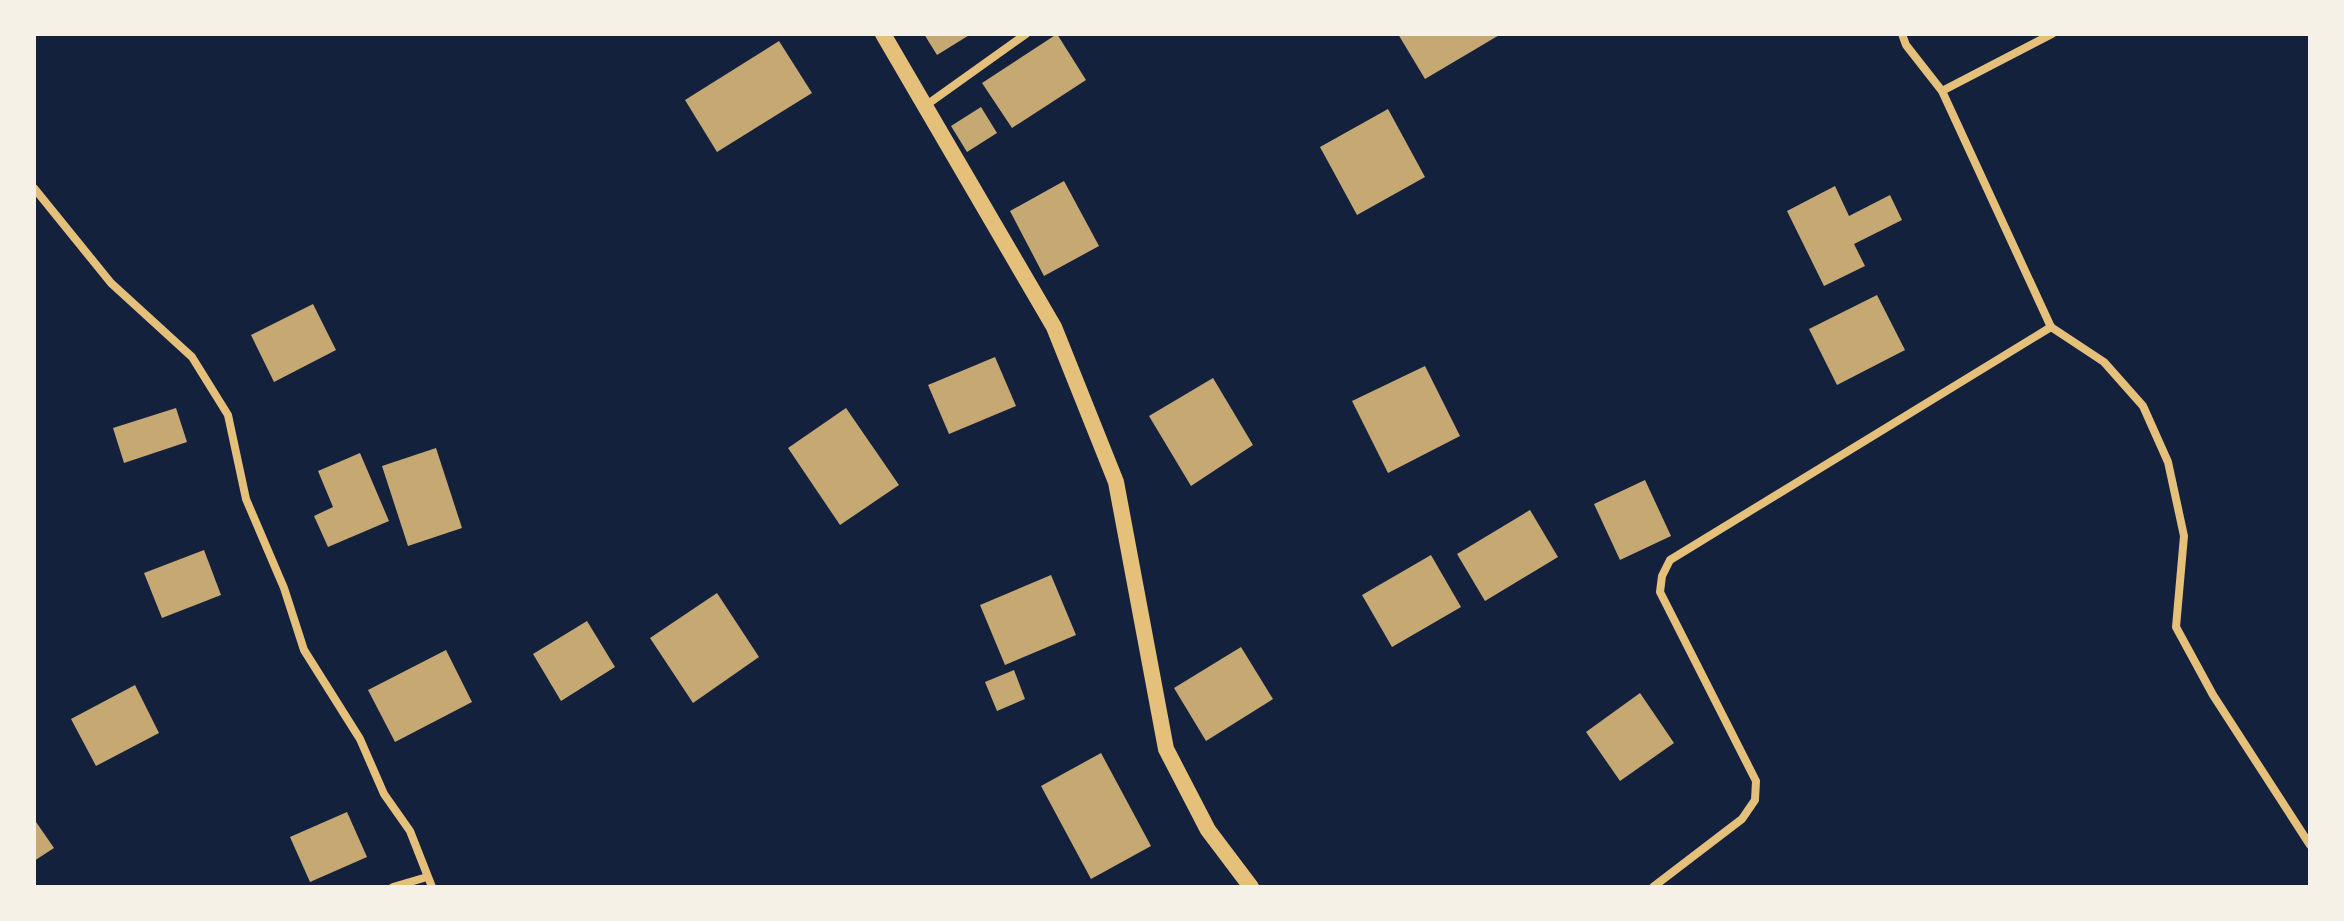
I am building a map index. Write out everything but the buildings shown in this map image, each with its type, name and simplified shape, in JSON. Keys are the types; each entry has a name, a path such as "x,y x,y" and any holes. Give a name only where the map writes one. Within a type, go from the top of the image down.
{"main road":[{"path":"883,34 1054,327 1116,482 1166,749 1208,830 1251,887"}],"street":[{"path":"925,106 1026,34"},
{"path":"1902,34 1906,45 1942,91 2051,327 2104,362 2143,406 2168,462 2184,536 2176,627 2213,695 2310,845"},
{"path":"1942,91 2052,34"},
{"path":"34,188 111,283 192,357 228,415 246,499 284,588 304,650 360,739 384,794 410,831 432,887"},
{"path":"1653,887 1742,819 1755,800 1756,781 1660,592 1662,576 1670,560 2051,327"},
{"path":"393,887 427,877"}]}
